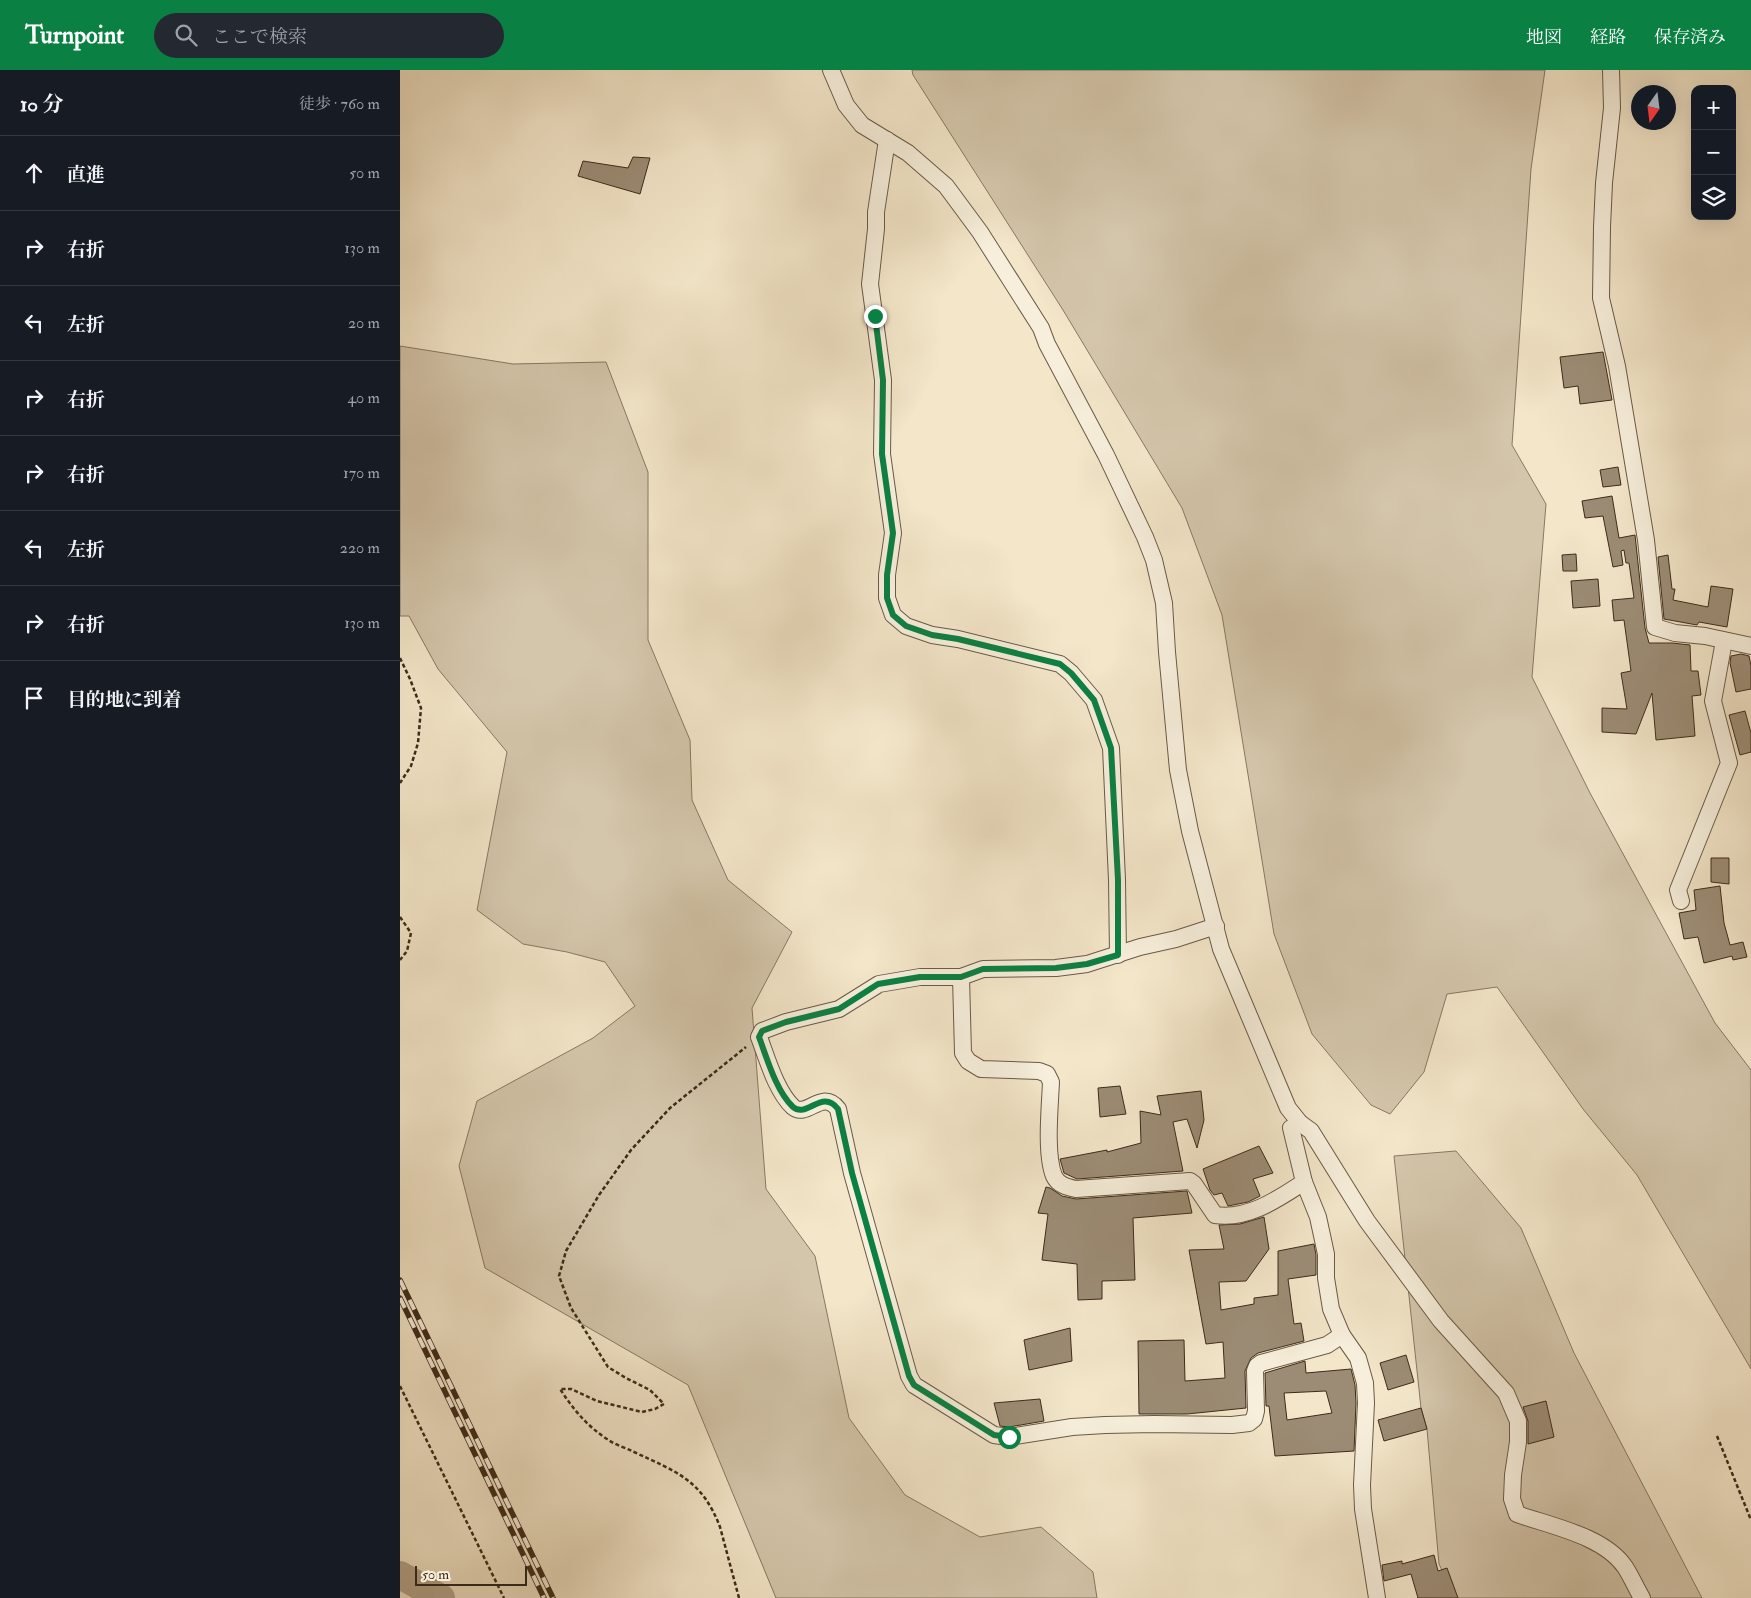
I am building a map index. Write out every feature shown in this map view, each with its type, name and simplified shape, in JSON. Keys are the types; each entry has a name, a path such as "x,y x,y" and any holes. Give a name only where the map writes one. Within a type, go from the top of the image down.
{"street":[{"path":"831,70 846,105 862,125 908,154 946,186 980,232 1041,328 1047,344 1106,455 1145,537 1154,560 1164,603 1178,770 1190,831 1221,949 1288,1108 1300,1123 1311,1131 1368,1221 1441,1321 1506,1393 1518,1421 1518,1442 1513,1475 1512,1499 1517,1514 1575,1533 1607,1548 1624,1566 1642,1598"},
{"path":"1611,70 1612,108 1604,192 1601,298 1617,366 1643,521 1655,627 1674,633 1705,636 1751,646"},
{"path":"887,140 876,212 870,284 883,380 882,454 893,533 887,575 887,598 893,615 906,626 932,635 958,639 1060,664 1071,673 1094,700 1111,748 1118,880 1118,955"},
{"path":"1681,901 1678,890 1730,762 1713,701 1724,641"},
{"path":"1216,926 1087,964 1056,968 983,969 961,977 920,977 878,984 839,1009 786,1022 762,1031 759,1037 776,1083 794,1108 801,1110 826,1100 833,1103 838,1109 852,1173 909,1376 914,1385 994,1435 1009,1437 1072,1427 1105,1425 1232,1426 1249,1423 1254,1419 1256,1411 1255,1371 1257,1366 1261,1363 1327,1345 1342,1335"},
{"path":"961,977 963,1053 968,1061 981,1069 1039,1071 1047,1074 1051,1082 1049,1148 1054,1176 1060,1184 1076,1189 1190,1181 1216,1215 1228,1217 1269,1205 1304,1182"},
{"path":"1300,1123 1291,1128 1304,1182 1318,1217 1326,1254 1326,1278 1330,1309 1342,1335 1358,1358 1366,1383 1362,1509 1377,1598"}],"path":[{"path":"400,658 422,708 418,743 411,766 400,783"},
{"path":"400,917 411,933 407,951 400,960"},
{"path":"739,1598 720,1527 702,1492 680,1474 608,1440 580,1417 560,1389 571,1389 597,1401 642,1412 655,1409 664,1404 650,1390 608,1367 571,1308 559,1276 566,1252 600,1194 631,1150 670,1108 759,1037"},
{"path":"400,1386 504,1598"},
{"path":"1718,1436 1751,1520"}],"shaded area":[{"path":"912,70 1545,70 1531,169 1512,445 1546,504 1532,677 1590,793 1715,1023 1751,1070 1751,1369 1637,1175 1583,1109 1497,987 1447,994 1424,1072 1390,1114 1371,1105 1312,1034 1274,934 1222,615 1182,508 1063,310 913,75"},
{"path":"400,346 513,364 606,362 648,472 648,640 690,740 692,800 728,880 792,932 752,1008 766,1189 815,1256 849,1418 905,1495 980,1537 1041,1527 1093,1572 1097,1598 776,1598 688,1385 485,1268 459,1166 477,1101 593,1038 635,1006 605,962 567,952 523,944 477,910 507,752 438,669 409,616 400,616"},
{"path":"1456,1151 1521,1228 1574,1353 1702,1598 1455,1598 1439,1564 1427,1429 1421,1408 1394,1156"}],"building":[{"path":"633,157 650,158 640,194 578,176 583,161 628,168"},
{"path":"1603,352 1612,400 1580,404 1578,386 1564,388 1560,357"},
{"path":"1618,467 1621,485 1603,487 1600,470"},
{"path":"1612,496 1619,538 1635,535 1645,628 1649,643 1690,645 1691,671 1698,671 1701,695 1692,696 1695,736 1656,740 1652,693 1636,734 1602,732 1602,708 1627,709 1621,673 1631,671 1624,620 1614,621 1612,600 1634,598 1629,563 1626,563 1624,550 1621,551 1623,565 1613,567 1603,516 1585,518 1582,501"},
{"path":"1576,554 1577,571 1563,571 1562,555"},
{"path":"1668,555 1672,589 1675,589 1673,600 1708,607 1711,586 1733,589 1727,627 1699,622 1697,625 1664,619 1658,557"},
{"path":"1598,579 1600,606 1573,608 1571,581"},
{"path":"1741,654 1749,656 1751,689 1736,692 1730,663 1731,656"},
{"path":"1745,711 1751,733 1751,752 1740,755 1729,715"},
{"path":"1711,858 1729,858 1729,884 1711,882"},
{"path":"1720,886 1724,923 1730,945 1743,942 1747,957 1733,960 1732,956 1704,963 1698,937 1684,939 1679,913 1696,910 1694,890"},
{"path":"1120,1086 1126,1114 1100,1117 1098,1088"},
{"path":"1201,1091 1204,1120 1197,1148 1187,1119 1173,1122 1183,1171 1077,1179 1064,1173 1060,1159 1107,1150 1107,1152 1141,1143 1140,1111 1161,1115 1157,1096"},
{"path":"1259,1146 1273,1173 1253,1179 1260,1196 1248,1202 1228,1206 1222,1193 1214,1195 1210,1190 1203,1169"},
{"path":"1046,1187 1062,1196 1076,1199 1187,1191 1192,1213 1133,1218 1135,1280 1102,1281 1102,1299 1078,1300 1077,1264 1042,1260 1048,1214 1038,1213"},
{"path":"1264,1217 1269,1249 1246,1281 1219,1282 1221,1310 1254,1304 1254,1298 1278,1295 1278,1251 1314,1244 1316,1275 1288,1279 1294,1324 1301,1323 1304,1341 1258,1353 1251,1358 1245,1371 1246,1408 1187,1414 1139,1414 1138,1341 1184,1340 1185,1381 1225,1378 1223,1342 1206,1344 1189,1250 1224,1249 1219,1225 1240,1224"},
{"path":"1070,1328 1072,1361 1029,1370 1024,1340"},
{"path":"1406,1355 1414,1382 1388,1390 1380,1363"},
{"path":"1305,1361 1306,1373 1351,1369 1355,1385 1356,1403 1354,1451 1275,1456 1269,1406 1266,1406 1265,1373","holes":["1326,1391 1332,1413 1287,1420 1284,1393"]},
{"path":"1040,1399 1044,1421 1009,1427 1000,1426 994,1403"},
{"path":"1546,1401 1554,1437 1528,1444 1528,1421 1523,1407"},
{"path":"1421,1408 1427,1429 1384,1441 1378,1420"},
{"path":"1434,1555 1438,1571 1447,1568 1458,1598 1418,1598 1411,1574 1384,1581 1382,1565 1402,1561 1402,1564"}],"waterway":[{"path":"400,1575 441,1598"}],"railway":[{"path":"400,1280 553,1598"},
{"path":"400,1298 544,1598"}],"route":[{"path":"875,316 883,380 882,454 893,533 887,575 887,598 893,615 906,626 932,635 958,639 1060,664 1071,673 1094,700 1111,748 1118,880 1118,955 1087,964 1056,968 983,969 961,977 920,977 878,984 839,1009 786,1022 762,1031 759,1037 776,1083 794,1108 801,1110 826,1100 833,1103 838,1109 852,1173 909,1376 914,1385 994,1435 1009,1437"}]}
